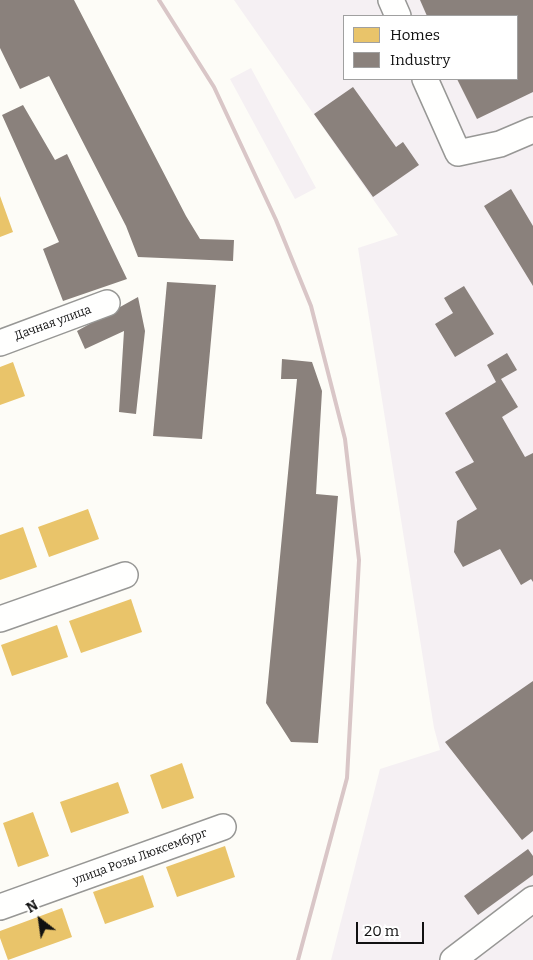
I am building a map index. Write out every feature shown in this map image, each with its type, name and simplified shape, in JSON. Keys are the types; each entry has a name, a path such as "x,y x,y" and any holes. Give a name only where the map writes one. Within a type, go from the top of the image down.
{"street":[{"path":"391,0 398,15"},
{"path":"425,80 458,153 500,144 533,130"},
{"name":"Дачная улица","path":"0,343 107,303"},
{"path":"0,620 125,575"},
{"name":"улица Розы Люксембург","path":"0,907 223,827"},
{"path":"453,960 533,900"}],"shaded area":[{"path":"234,0 533,0 533,960 331,960 380,769 440,750 434,728 358,248 398,235"},
{"path":"251,68 316,188 295,199 230,79"}],"building: Homes":[{"path":"0,196 13,232 0,237"},
{"path":"13,362 25,396 0,405 0,367"},
{"path":"88,509 99,539 49,557 38,527"},
{"path":"23,527 37,567 0,580 0,535"},
{"path":"131,599 142,632 81,653 69,621"},
{"path":"57,625 68,657 12,676 1,645"},
{"path":"182,763 194,798 162,809 150,775"},
{"path":"118,782 129,813 71,833 60,802"},
{"path":"33,812 49,856 18,867 3,823"},
{"path":"225,846 235,877 177,897 166,867"},
{"path":"143,875 154,907 105,924 93,892"},
{"path":"62,908 72,937 8,960 0,938 0,931"}],"building: Industry":[{"path":"0,0 74,0 186,216 200,239 234,240 233,261 138,257 126,226 49,76 20,89 0,48"},
{"path":"420,0 533,0 533,92 477,119 458,80 518,80 518,15 427,15"},
{"path":"353,87 396,147 403,142 419,165 373,197 314,114"},
{"path":"23,105 55,160 67,154 127,279 63,301 43,249 59,242 2,115"},
{"path":"511,189 533,226 533,286 484,206"},
{"path":"167,282 216,285 202,439 153,436"},
{"path":"464,286 494,334 455,357 435,324 453,313 444,298"},
{"path":"138,297 145,331 136,414 119,412 124,331 85,349 77,331"},
{"path":"507,353 517,370 501,379 518,407 502,417 525,457 533,453 533,582 531,579 521,585 500,549 463,567 454,552 457,521 477,509 455,472 474,462 445,413 496,382 487,365"},
{"path":"282,359 312,362 322,391 316,494 338,496 318,743 291,742 266,703 297,379 281,379"},
{"path":"533,681 533,831 522,840 445,742"},
{"path":"528,849 533,856 533,875 478,915 464,896"}],"railway":[{"path":"159,0 214,87 276,220 311,306 345,439 359,560 347,778 298,960"}]}
